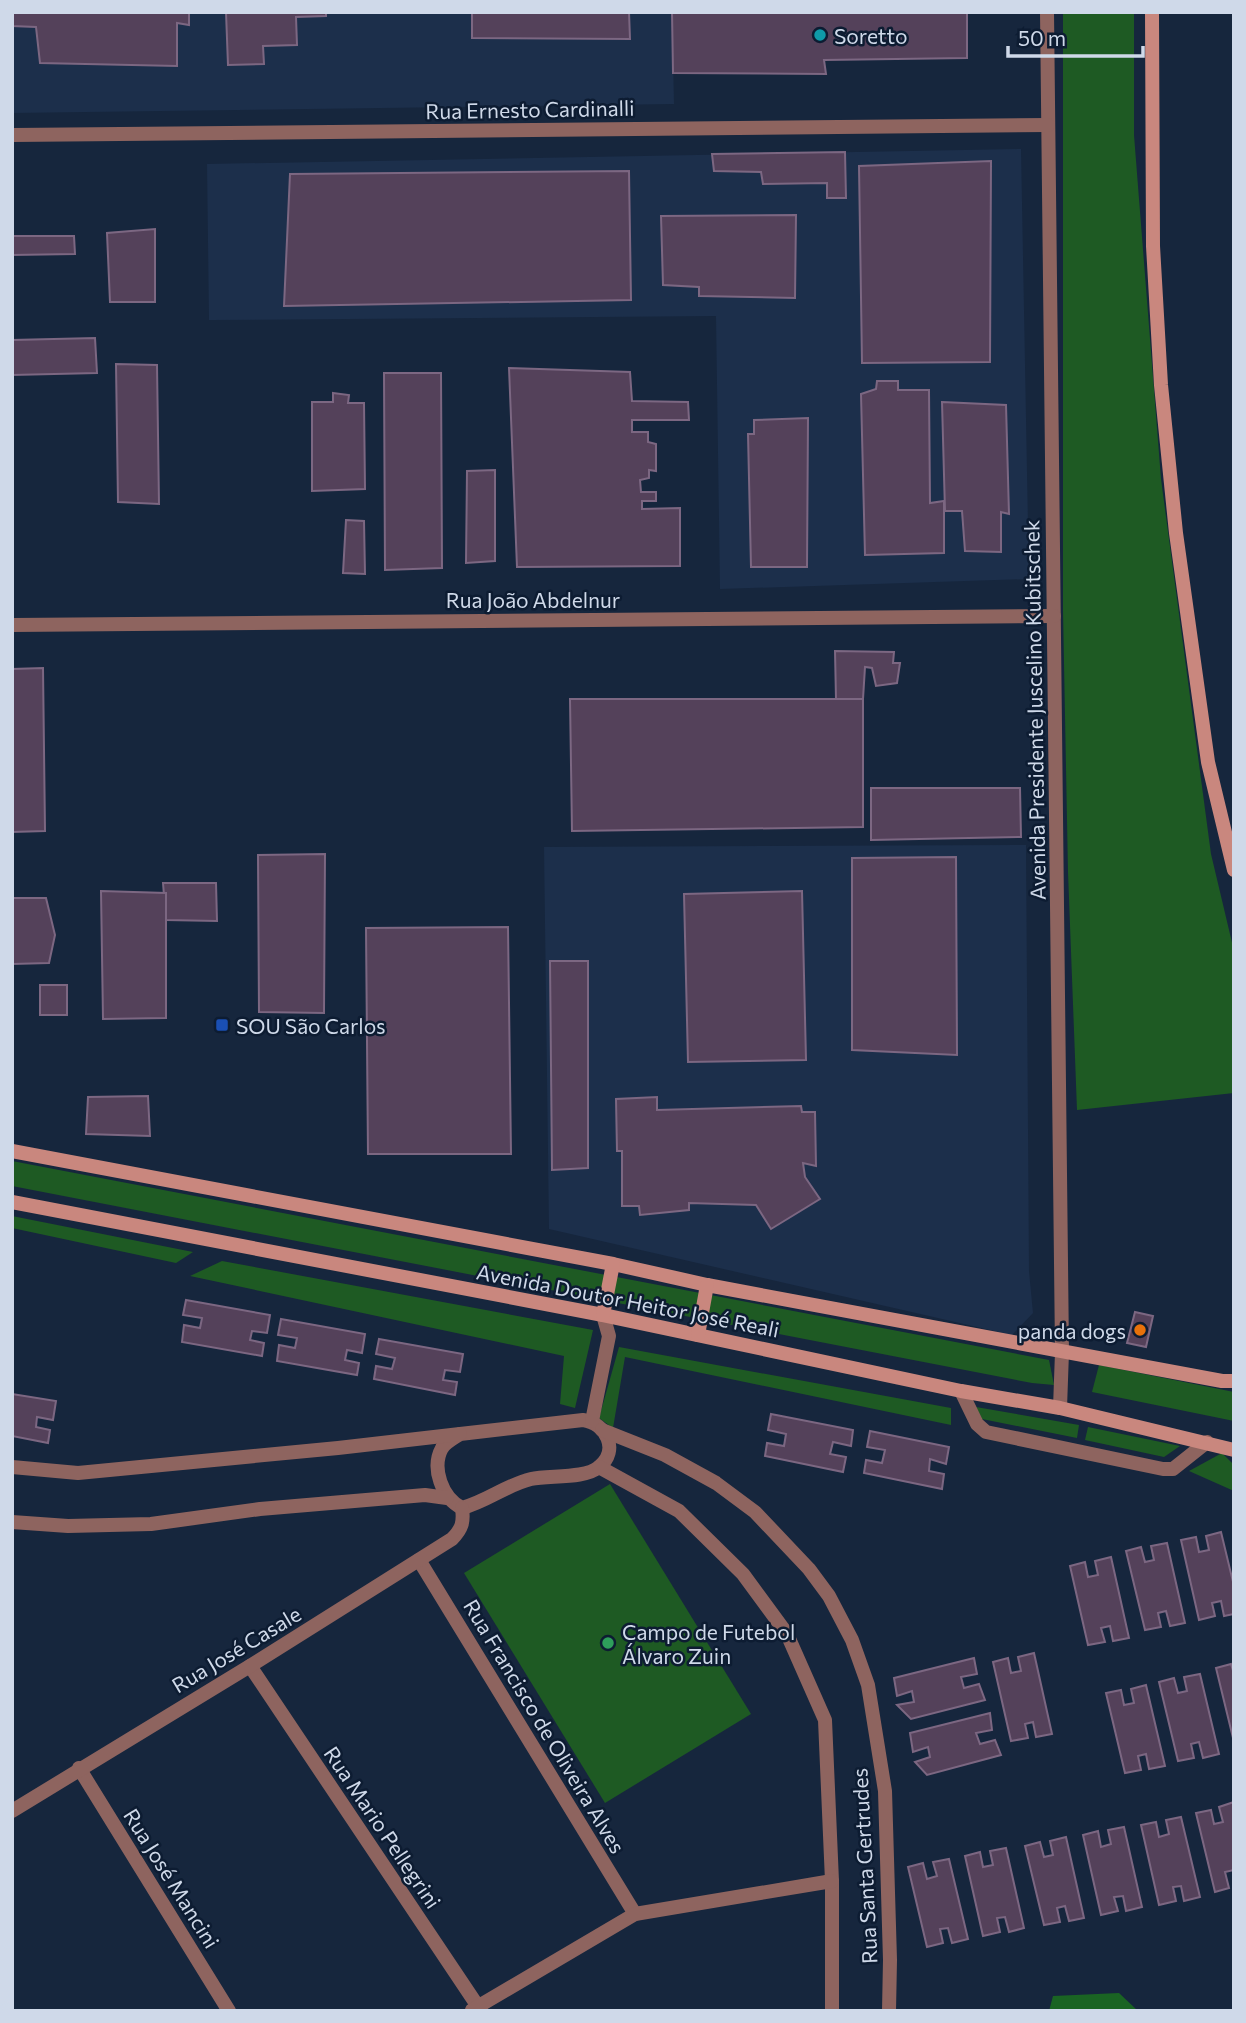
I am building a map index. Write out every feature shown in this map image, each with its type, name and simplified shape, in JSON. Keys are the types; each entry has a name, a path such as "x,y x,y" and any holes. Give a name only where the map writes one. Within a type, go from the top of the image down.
{"main road":[{"path":"1152,12 1153,246 1163,398 1176,533 1208,762 1234,870"},
{"name":"Avenida Doutor Heitor José Reali","path":"12,1151 1062,1352 1234,1381"},
{"name":"Avenida Doutor Heitor José Reali","path":"12,1202 603,1315 961,1391 1060,1408 1207,1442 1234,1451"},
{"path":"603,1315 613,1264"},
{"path":"698,1335 707,1285"}],"street":[{"name":"Avenida Presidente Juscelino Kubitschek","path":"1048,12 1062,1352 1060,1408"},
{"name":"Rua Ernesto Cardinalli","path":"12,135 1048,125"},
{"name":"Rua João Abdelnur","path":"12,625 1054,616"},
{"path":"597,1426 609,1336 603,1315"},
{"path":"961,1391 977,1424 986,1432 1163,1469 1173,1469 1207,1442"},
{"path":"12,1467 78,1473 338,1448 583,1420 597,1426 609,1439 609,1453 599,1467 507,1486 477,1504 462,1508 447,1498 425,1495 260,1509 151,1524 68,1525 12,1522"},
{"name":"Rua Santa Gertrudes","path":"597,1426 665,1455 716,1483 755,1512 809,1569 829,1596 852,1640 868,1685 885,1791 889,2011"},
{"path":"447,1498 436,1462 443,1445 460,1434"},
{"name":"Rua Santa Gertrudes","path":"599,1467 679,1511 743,1574 786,1634 825,1720 832,1881 832,2011"},
{"name":"Rua José Casale","path":"12,1811 419,1560 458,1532 463,1521 462,1508"},
{"name":"Rua Francisco de Oliveira Alves","path":"419,1560 635,1914"},
{"name":"Rua Mario Pellegrini","path":"250,1666 477,2009"},
{"name":"Rua José Mancini","path":"79,1768 229,2011"},
{"path":"477,2009 635,1914 832,1881"}],"shaded area":[{"path":"12,12 672,12 674,104 12,113"},
{"path":"1021,149 1029,579 720,589 716,316 209,320 207,164"},
{"path":"1026,845 1029,1271 1033,1313 1012,1335 549,1229 544,847"}],"green space":[{"path":"1063,12 1134,12 1134,135 1161,479 1211,854 1234,951 1234,1093 1077,1110 1068,872 1063,611"},
{"path":"12,1161 1049,1360 1054,1385 1032,1383 12,1186"},
{"path":"12,1216 193,1252 176,1263 12,1228"},
{"path":"222,1261 593,1330 575,1408 560,1404 564,1356 190,1276"},
{"path":"619,1347 951,1408 951,1425 625,1357 613,1428 599,1418"},
{"path":"1099,1365 1234,1392 1234,1421 1092,1392"},
{"path":"976,1407 1079,1425 1077,1438 982,1419"},
{"path":"1088,1427 1180,1446 1164,1457 1085,1440"},
{"path":"1222,1453 1234,1465 1234,1491 1189,1471"},
{"name":"Campo de Futebol Álvaro Zuin","path":"610,1484 751,1714 605,1803 464,1573"},
{"path":"1119,1993 1138,2011 1049,2011 1053,1996"}],"building":[{"path":"12,12 189,12 189,25 177,23 177,66 40,63 36,27 12,26"},
{"path":"226,12 326,12 326,16 296,17 297,45 263,46 264,64 228,65"},
{"path":"472,12 629,12 630,39 472,38"},
{"name":"Soretto","path":"672,12 967,12 967,58 824,60 826,74 673,73"},
{"path":"845,152 846,198 827,198 827,183 763,184 761,172 714,171 712,154"},
{"path":"991,161 990,362 862,363 859,166"},
{"path":"629,171 631,300 284,306 290,174"},
{"path":"796,215 795,298 699,296 699,287 663,285 661,216"},
{"path":"155,229 155,302 110,302 107,233"},
{"path":"12,236 74,236 75,254 12,255"},
{"path":"95,338 97,373 12,375 12,340"},
{"path":"116,364 157,365 159,504 118,502"},
{"path":"509,368 630,372 632,401 688,402 689,420 632,420 632,432 648,432 648,442 656,444 656,471 649,470 649,478 640,480 641,492 656,492 656,501 642,501 642,509 680,508 680,566 517,567"},
{"path":"384,373 441,373 442,568 385,570"},
{"path":"877,381 898,381 898,390 929,390 930,503 944,501 944,553 865,555 861,394 876,389"},
{"path":"333,393 349,395 348,403 364,403 365,489 312,491 312,402 333,402"},
{"path":"942,402 1006,405 1009,514 1001,512 1001,552 965,551 962,511 945,511"},
{"path":"808,418 807,567 751,567 748,434 754,434 754,420"},
{"path":"495,470 495,561 466,563 467,471"},
{"path":"346,520 364,521 365,574 343,573"},
{"path":"835,651 894,652 893,663 900,663 897,683 876,686 872,668 865,667 863,699 836,699"},
{"path":"43,668 45,831 12,832 12,669"},
{"path":"570,699 863,699 863,827 572,831"},
{"path":"871,788 1020,788 1021,837 871,840"},
{"path":"325,854 324,1013 259,1012 258,855"},
{"path":"956,857 957,1055 852,1050 852,858"},
{"path":"163,883 216,883 217,921 166,920"},
{"path":"101,891 166,893 166,1018 103,1019"},
{"path":"802,891 806,1060 688,1062 684,894"},
{"path":"12,898 46,898 55,935 49,963 12,964"},
{"path":"508,927 511,1154 368,1154 366,928"},
{"path":"550,961 588,961 588,1168 552,1170"},
{"path":"40,985 67,985 67,1015 40,1015"},
{"path":"148,1096 150,1136 86,1134 88,1097"},
{"path":"657,1097 657,1110 801,1106 802,1112 815,1112 816,1166 803,1163 805,1177 820,1199 771,1229 756,1205 689,1203 689,1210 640,1215 639,1206 622,1206 622,1151 617,1151 616,1099"},
{"path":"186,1300 270,1315 267,1333 252,1331 250,1340 264,1343 262,1356 182,1342 184,1325 200,1328 202,1318 183,1315"},
{"name":"panda dogs","path":"1135,1312 1153,1316 1146,1347 1127,1343"},
{"path":"281,1319 365,1334 362,1353 347,1350 345,1360 359,1363 357,1375 277,1361 279,1345 295,1348 297,1338 278,1335"},
{"path":"379,1339 463,1354 460,1372 445,1370 443,1380 457,1382 455,1395 374,1379 376,1366 392,1369 395,1358 376,1354"},
{"path":"12,1394 56,1401 53,1420 37,1417 36,1427 50,1430 48,1443 12,1436"},
{"path":"771,1414 853,1430 851,1446 833,1442 830,1454 846,1457 843,1472 765,1456 767,1443 784,1446 786,1434 768,1430"},
{"path":"870,1431 949,1447 946,1464 930,1459 929,1471 944,1474 942,1489 864,1473 866,1460 882,1463 885,1450 867,1447"},
{"path":"1221,1532 1234,1586 1234,1614 1224,1616 1221,1601 1212,1603 1215,1616 1199,1620 1181,1540 1196,1537 1199,1552 1209,1550 1206,1536"},
{"path":"1167,1543 1185,1623 1170,1626 1166,1611 1158,1613 1161,1627 1145,1630 1126,1551 1141,1547 1145,1562 1154,1560 1151,1546"},
{"path":"1111,1557 1129,1638 1113,1641 1110,1626 1101,1628 1105,1642 1088,1645 1070,1566 1085,1562 1088,1577 1098,1575 1095,1561"},
{"path":"1034,1653 1052,1734 1036,1737 1033,1722 1025,1724 1028,1738 1011,1741 993,1662 1008,1658 1011,1673 1021,1671 1018,1657"},
{"path":"974,1658 977,1674 961,1677 964,1688 979,1684 985,1700 911,1719 897,1705 914,1702 912,1691 897,1696 894,1678"},
{"path":"1231,1664 1234,1674 1234,1742 1216,1668"},
{"path":"1200,1674 1219,1754 1203,1758 1199,1742 1191,1744 1194,1758 1178,1761 1159,1682 1174,1678 1178,1693 1187,1691 1184,1677"},
{"path":"1146,1685 1165,1766 1149,1769 1146,1754 1138,1756 1141,1770 1125,1773 1106,1693 1121,1690 1124,1705 1134,1703 1131,1689"},
{"path":"990,1713 992,1730 976,1733 980,1744 995,1740 1001,1755 927,1775 915,1762 930,1757 928,1747 913,1752 910,1733"},
{"path":"1234,1802 1234,1870 1225,1872 1229,1888 1215,1892 1196,1813 1211,1810 1214,1824 1223,1822 1219,1807"},
{"path":"1181,1817 1200,1897 1184,1901 1181,1886 1173,1887 1176,1901 1159,1905 1141,1825 1156,1822 1159,1837 1169,1834 1166,1820"},
{"path":"1124,1827 1142,1907 1126,1911 1123,1896 1114,1897 1118,1911 1101,1915 1083,1835 1098,1831 1101,1847 1111,1844 1108,1830"},
{"path":"1066,1837 1084,1918 1069,1921 1065,1906 1057,1908 1060,1922 1044,1925 1025,1846 1040,1842 1044,1857 1053,1855 1050,1841"},
{"path":"1006,1848 1024,1928 1009,1932 1005,1917 997,1918 1000,1932 983,1936 965,1856 980,1852 983,1867 993,1865 990,1851"},
{"path":"949,1859 968,1939 952,1943 948,1928 940,1929 943,1943 927,1947 908,1867 923,1863 927,1879 937,1876 933,1862"}],"place":[{"name":"Soretto","path":"820,35"},
{"name":"SOU São Carlos","path":"222,1025"},
{"name":"panda dogs","path":"1140,1330"},
{"name":"Campo de Futebol Álvaro Zuin","path":"608,1643"}]}
